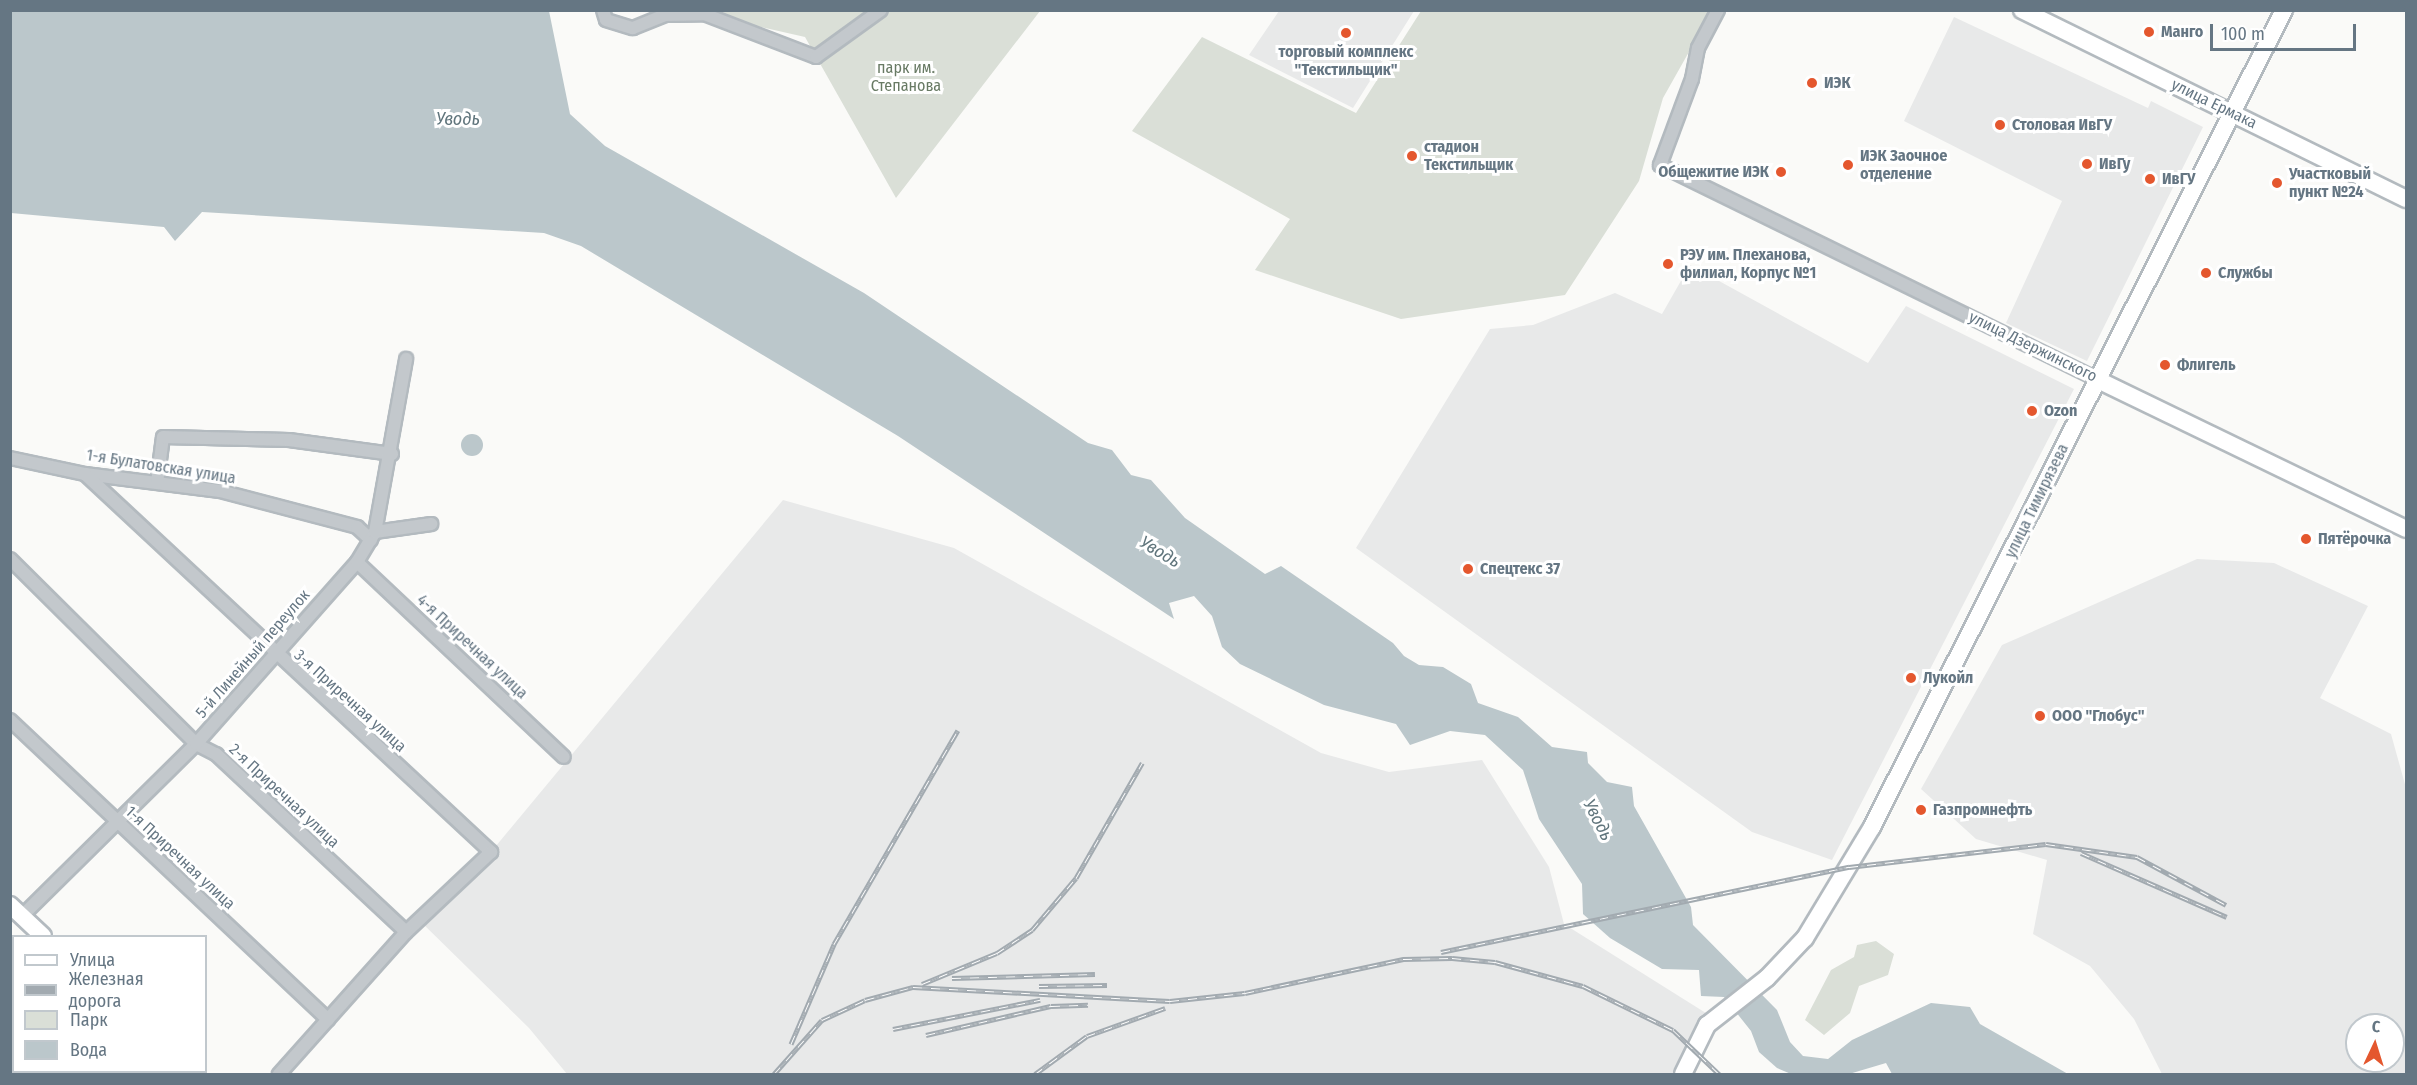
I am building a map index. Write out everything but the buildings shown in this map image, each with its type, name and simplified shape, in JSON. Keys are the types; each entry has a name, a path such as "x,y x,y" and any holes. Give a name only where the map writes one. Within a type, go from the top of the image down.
{"main road":[{"name":"улица Ермака","path":"2022,10 2406,199"},
{"name":"улица Тимирязева","path":"1683,1074 1707,1025 1767,978 1805,938 1872,827 2284,10"},
{"name":"улица Дзержинского","path":"2098,380 2406,529"},
{"path":"14,911 42,935"}],"street":[{"path":"603,10 606,20 633,28 665,15 704,14 816,57 881,10"},
{"name":"улица Дзержинского","path":"1718,10 1698,48 1660,165 2098,380"},
{"name":"5-й Линейный переулок","path":"14,911 115,821 196,744 357,561 373,536 392,454 406,359"},
{"path":"157,483 163,437 290,440 392,454"},
{"name":"1-я Булатовская улица","path":"10,458 86,474 157,483 266,503 357,527 373,536"},
{"name":"3-я Приречная улица","path":"86,474 274,654 490,852 406,932"},
{"path":"373,536 431,524"},
{"name":"2-я Приречная улица","path":"10,559 196,744 216,754 406,932"},
{"name":"4-я Приречная улица","path":"357,561 564,757"},
{"name":"1-я Приречная улица","path":"10,720 328,1020"},
{"path":"279,1074 406,932"}],"shaded area":[{"path":"1279,11 1414,11 1353,108 1249,55"},
{"name":"ИвГу","path":"1954,17 2148,108 2151,101 2203,127 2087,361 2006,323 2062,201 1904,121"},
{"path":"1690,265 1868,363 1906,306 2074,389 1832,860 1752,832 1356,548 1490,329 1533,325 1615,293 1662,314"},
{"path":"783,500 954,548 1321,753 1389,772 1482,760 1549,867 1564,924 1709,1015 1680,1074 567,1074 529,1028 420,921 491,852"},
{"path":"2197,559 2274,563 2368,606 2320,698 2391,734 2406,788 2406,1074 2162,1074 2134,1019 2090,966 2033,934 2047,860 1976,839 1921,789 2002,645"}],"green space":[{"name":"парк им. Степанова","path":"711,11 1040,11 896,198 805,37 725,19"},
{"name":"стадион Текстильщик","path":"1421,11 1712,11 1663,98 1639,181 1565,295 1401,319 1255,270 1290,219 1132,131 1202,37 1356,113"},
{"path":"1876,941 1894,954 1888,975 1859,986 1850,1013 1824,1035 1805,1020 1831,970 1854,957 1857,945"}],"water":[{"name":"Уводь","path":"10,11 549,11 570,114 605,146 864,293 1088,443 1112,450 1131,475 1151,480 1185,518 1265,574 1281,566 1393,643 1404,656 1419,665 1443,667 1471,684 1478,703 1518,717 1552,747 1587,752 1588,763 1607,782 1632,787 1634,806 1691,907 1693,925 1777,1010 1790,1042 1803,1056 1828,1059 1852,1040 1931,1003 1970,1007 1980,1024 2068,1074 1892,1074 1886,1063 1849,1074 1791,1074 1777,1068 1759,1052 1751,1031 1724,997 1701,996 1699,970 1662,969 1610,938 1583,914 1582,884 1539,819 1523,770 1485,735 1450,731 1410,745 1396,724 1324,705 1240,664 1222,647 1212,616 1194,596 1169,603 1174,619 898,436 581,246 544,233 202,212 175,241 164,227 11,213"},
{"path":"472,434 480,437 483,445 480,453 472,456 464,453 461,445 464,437"}],"railway":[{"path":"791,1044 834,944 958,730"},
{"path":"922,984 997,953 1032,930 1076,878 1142,763"},
{"path":"1441,952 1849,867 2046,844 2137,857 2226,905"},
{"path":"2081,853 2227,917"},
{"path":"774,1074 822,1020 865,1000 913,987 1170,1001 1245,993 1403,959 1452,958 1495,962 1583,986 1673,1030 1719,1074"},
{"path":"952,978 1095,974"},
{"path":"1039,986 1107,985"},
{"path":"893,1029 1040,1000"},
{"path":"926,1035 1051,1006 1088,1005"},
{"path":"1035,1074 1087,1036 1165,1008"}],"place":[{"name":"Манго","path":"2149,32"},
{"name":"торговый комплекс \"Текстильщик\"","path":"1346,33"},
{"name":"ИЭК","path":"1812,83"},
{"name":"Столовая ИвГУ","path":"2000,125"},
{"name":"стадион Текстильщик","path":"1412,156"},
{"name":"ИвГу","path":"2087,164"},
{"name":"ИЭК Заочное отделение","path":"1848,165"},
{"name":"Общежитие ИЭК","path":"1781,172"},
{"name":"ИвГУ","path":"2150,179"},
{"name":"Участковый пункт №24","path":"2277,183"},
{"name":"РЭУ им. Плеханова, филиал, Корпус №1","path":"1668,264"},
{"name":"Службы","path":"2206,273"},
{"name":"Флигель","path":"2165,365"},
{"name":"Ozon","path":"2032,411"},
{"name":"Пятёрочка","path":"2306,539"},
{"name":"Спецтекс 37","path":"1468,569"},
{"name":"Лукойл","path":"1911,678"},
{"name":"ООО \"Глобус\"","path":"2040,716"},
{"name":"Газпромнефть","path":"1921,810"}]}
